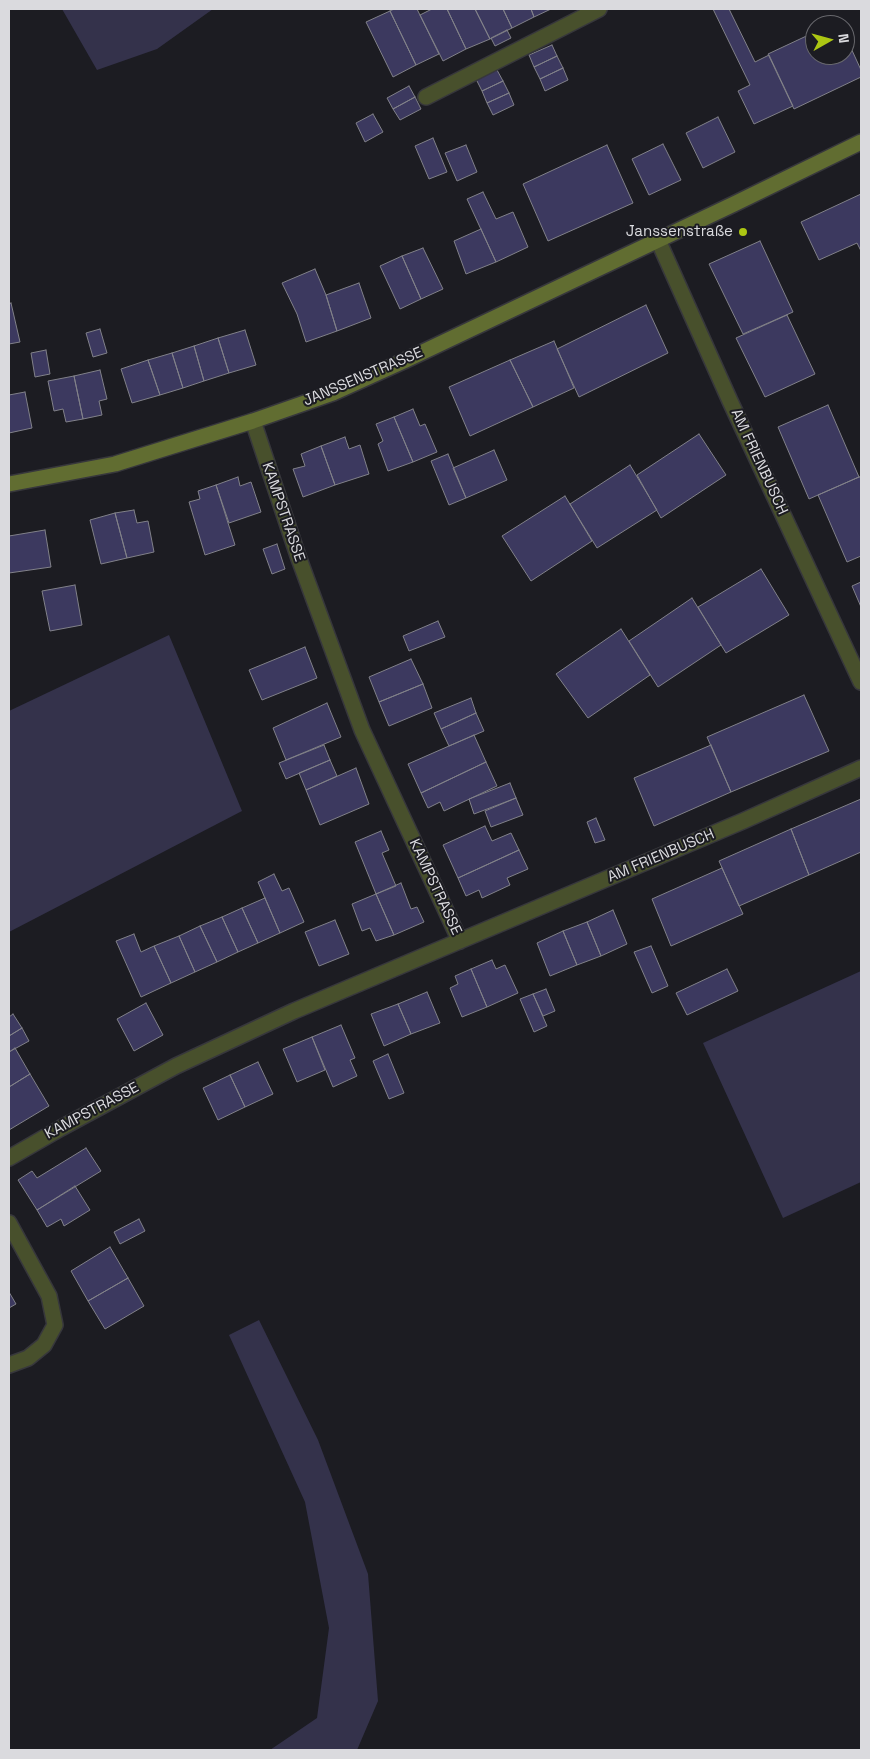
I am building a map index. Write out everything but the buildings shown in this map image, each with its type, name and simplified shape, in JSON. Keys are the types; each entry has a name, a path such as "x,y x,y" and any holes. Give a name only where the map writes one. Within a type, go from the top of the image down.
{"main road":[{"name":"JANSSENSTRASSE","path":"9,484 114,464 253,421 333,393 406,360 861,142"}],"street":[{"path":"426,97 599,9"},
{"name":"AM FRIENBUSCH","path":"658,240 730,401 861,682"},
{"name":"KAMPSTRASSE","path":"9,1158 60,1128 176,1066 294,1011 460,941 362,730 298,556 253,421"},
{"name":"AM FRIENBUSCH","path":"460,941 743,821 861,768"},
{"path":"9,1223 50,1296 55,1325 44,1345 28,1358 9,1365"}],"shaded area":[{"path":"62,9 213,9 157,49 97,70"},
{"path":"169,635 242,811 9,932 9,711"},
{"path":"861,971 861,1182 783,1218 703,1043"},
{"path":"259,1320 318,1440 368,1574 378,1701 357,1750 270,1750 317,1718 329,1628 305,1502 229,1335"}],"place":[{"name":"Janssenstraße","path":"743,232"}]}
